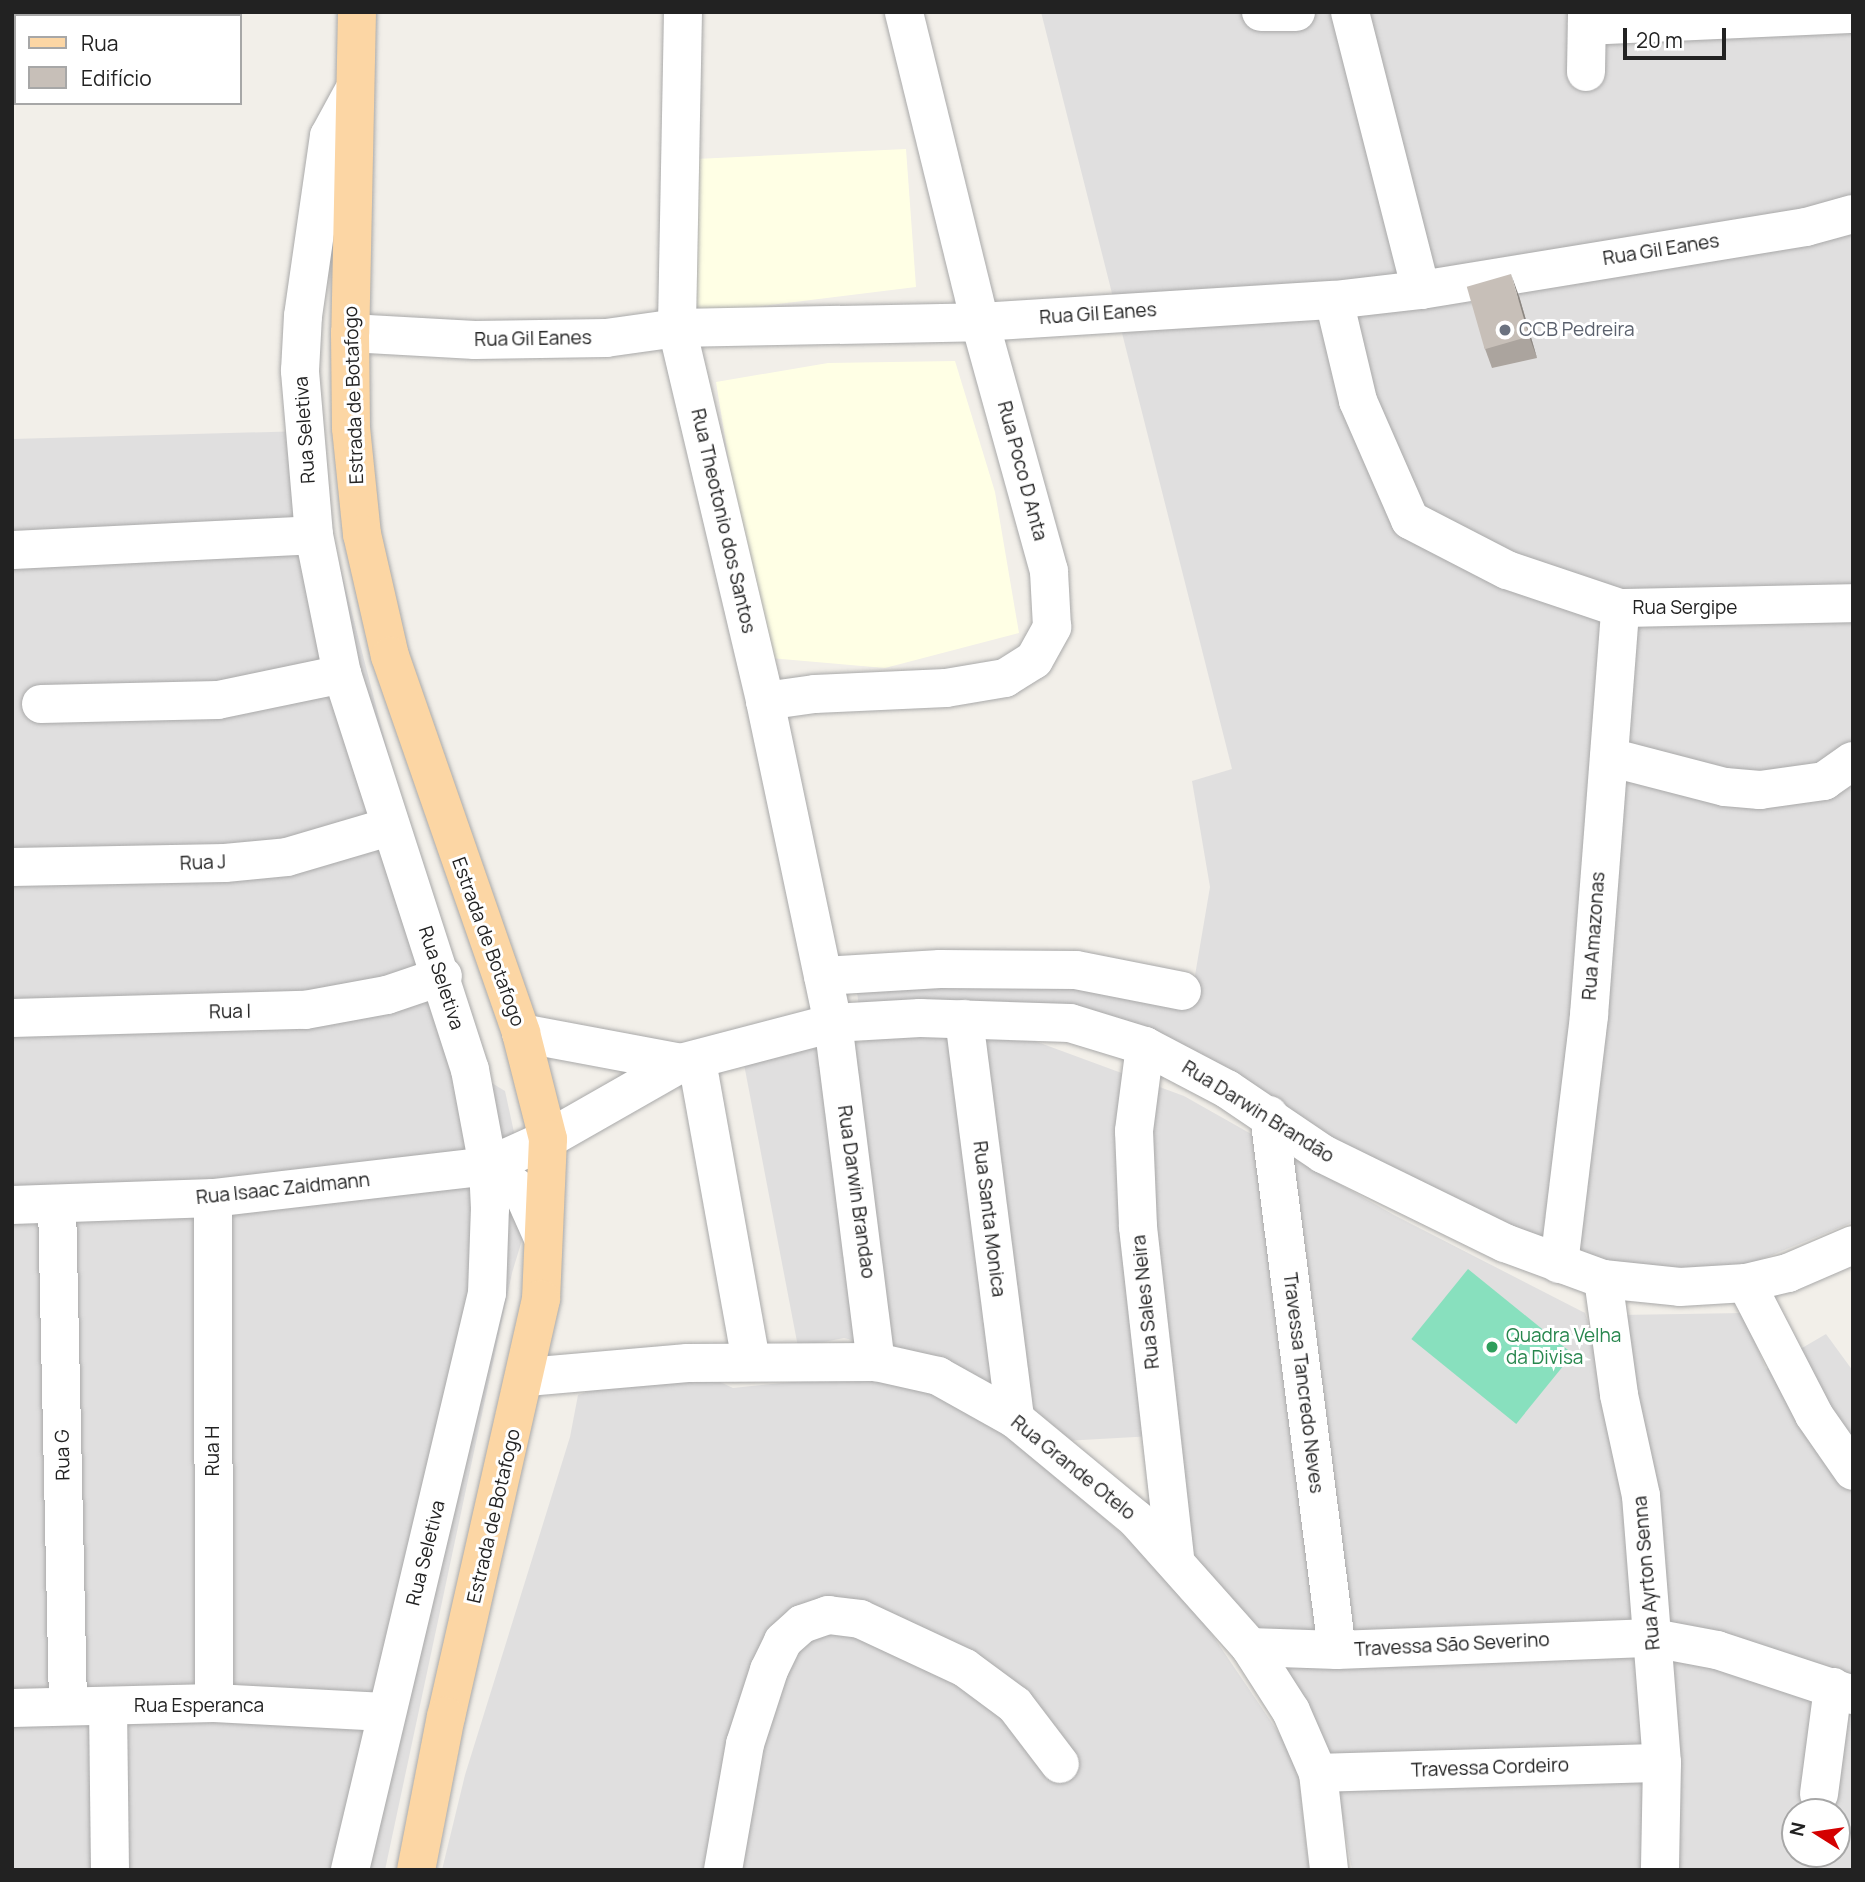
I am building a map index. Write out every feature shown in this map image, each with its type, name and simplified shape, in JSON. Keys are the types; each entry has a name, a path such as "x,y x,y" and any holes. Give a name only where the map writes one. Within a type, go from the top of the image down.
{"main road":[{"name":"Estrada de Botafogo","path":"357,12 353,92 350,333 351,428 362,534 390,656 521,1032 548,1139 541,1299 527,1377 446,1716 416,1870"}],"street":[{"name":"Rua Theotonio dos Santos","path":"682,12 677,328 765,701 834,1023"},
{"name":"Rua Poco D Anta","path":"765,701 815,694 946,688 1004,678 1034,660 1052,627 1054,600 1049,571 980,322 904,12"},
{"path":"1261,12 1296,12"},
{"path":"1350,12 1422,290"},
{"path":"1586,72 1587,19 1853,14"},
{"name":"Rua Seletiva","path":"350,1870 385,1712 487,1293 488,1166 470,1070 443,975 389,827 342,674 314,535 300,371 303,316 329,136 353,92"},
{"name":"Rua Gil Eanes","path":"350,333 475,340 606,338 677,328 980,322 1334,300 1422,290 1847,217"},
{"name":"Rua Sergipe","path":"1334,300 1358,401 1410,520 1507,570 1620,608 1853,603"},
{"path":"12,551 314,535"},
{"name":"Rua Amazonas","path":"1559,1264 1585,1055 1620,608"},
{"path":"41,704 218,700 342,674"},
{"path":"1609,758 1726,787 1760,790 1824,781 1853,761"},
{"name":"Rua J","path":"12,867 225,863 287,857 389,827"},
{"path":"823,976 988,968 1076,970 1182,991"},
{"name":"Rua I","path":"12,1018 305,1010 387,995 443,975"},
{"name":"Rua Darwin Brandão","path":"521,1032 689,1062 834,1023 964,1019 1070,1023 1145,1046 1269,1115 1323,1154 1449,1218 1559,1264 1603,1279 1701,1288 1746,1283 1788,1273 1853,1245"},
{"name":"Rua Santa Monica","path":"964,1019 1015,1419"},
{"name":"Rua Darwin Brandao","path":"834,1023 876,1362"},
{"name":"Rua Sales Neira","path":"1145,1046 1134,1130 1138,1227 1174,1559"},
{"path":"548,1139 689,1062 751,1361"},
{"name":"Travessa Tancredo Neves","path":"1269,1115 1337,1650"},
{"name":"Rua Isaac Zaidmann","path":"12,1205 213,1198 488,1166 548,1139"},
{"path":"488,1166 523,1193 544,1238"},
{"name":"Rua H","path":"213,1198 214,1703"},
{"name":"Rua G","path":"57,1204 68,1706"},
{"name":"Rua Ayrton Senna","path":"1603,1279 1619,1395 1641,1496 1662,1763 1660,1870"},
{"path":"1746,1283 1814,1415 1853,1471"},
{"name":"Rua Grande Otelo","path":"527,1377 751,1361 876,1362 938,1376 1015,1419 1136,1519 1250,1647 1291,1711 1318,1773 1329,1870"},
{"path":"723,1870 745,1744 769,1670 783,1641 802,1624 828,1615 860,1619 965,1668 1015,1706 1060,1764"},
{"name":"Travessa Sāo Severino","path":"1250,1647 1337,1650 1653,1638 1717,1650 1843,1691"},
{"path":"1819,1794 1843,1691"},
{"name":"Rua Esperanca","path":"12,1707 214,1703 385,1712"},
{"path":"108,1706 110,1870"},
{"name":"Travessa Cordeiro","path":"1318,1773 1662,1763"}],"shaded area":[{"path":"1041,12 1853,12 1853,1222 1725,1274 1621,1272 1413,1195 1207,1059 859,1007 855,976 1192,993 1210,887 1192,781 1232,769"},
{"path":"906,149 916,287 690,315 696,159"},
{"path":"955,361 995,492 1019,633 885,668 770,658 741,536 716,382 828,363"},
{"path":"305,431 470,1070 505,1091 531,1210 512,1273 385,1870 12,1870 12,439"},
{"path":"912,1034 1032,1040 1184,1096 1394,1215 1585,1313 1627,1448 1662,1870 1352,1870 1334,1769 1197,1568 1171,1435 1064,1441 938,1361 844,1338 798,1347 743,1059"},
{"path":"1743,1313 1766,1369 1826,1334 1853,1371 1853,1870 1674,1870 1620,1315"},
{"path":"694,1370 733,1388 871,1374 944,1392 1029,1451 1141,1551 1196,1611 1297,1760 1309,1870 442,1870 465,1775 570,1437 578,1395 627,1377"}],"green space":[{"name":"Quadra Velha da Divisa","path":"1468,1269 1573,1354 1516,1424 1411,1339"}],"building":[{"name":"CCB Pedreira","path":"1511,274 1529,336 1485,349 1467,287"}],"place":[{"name":"CCB Pedreira","path":"1505,330"},
{"name":"Quadra Velha da Divisa","path":"1492,1347"}]}
